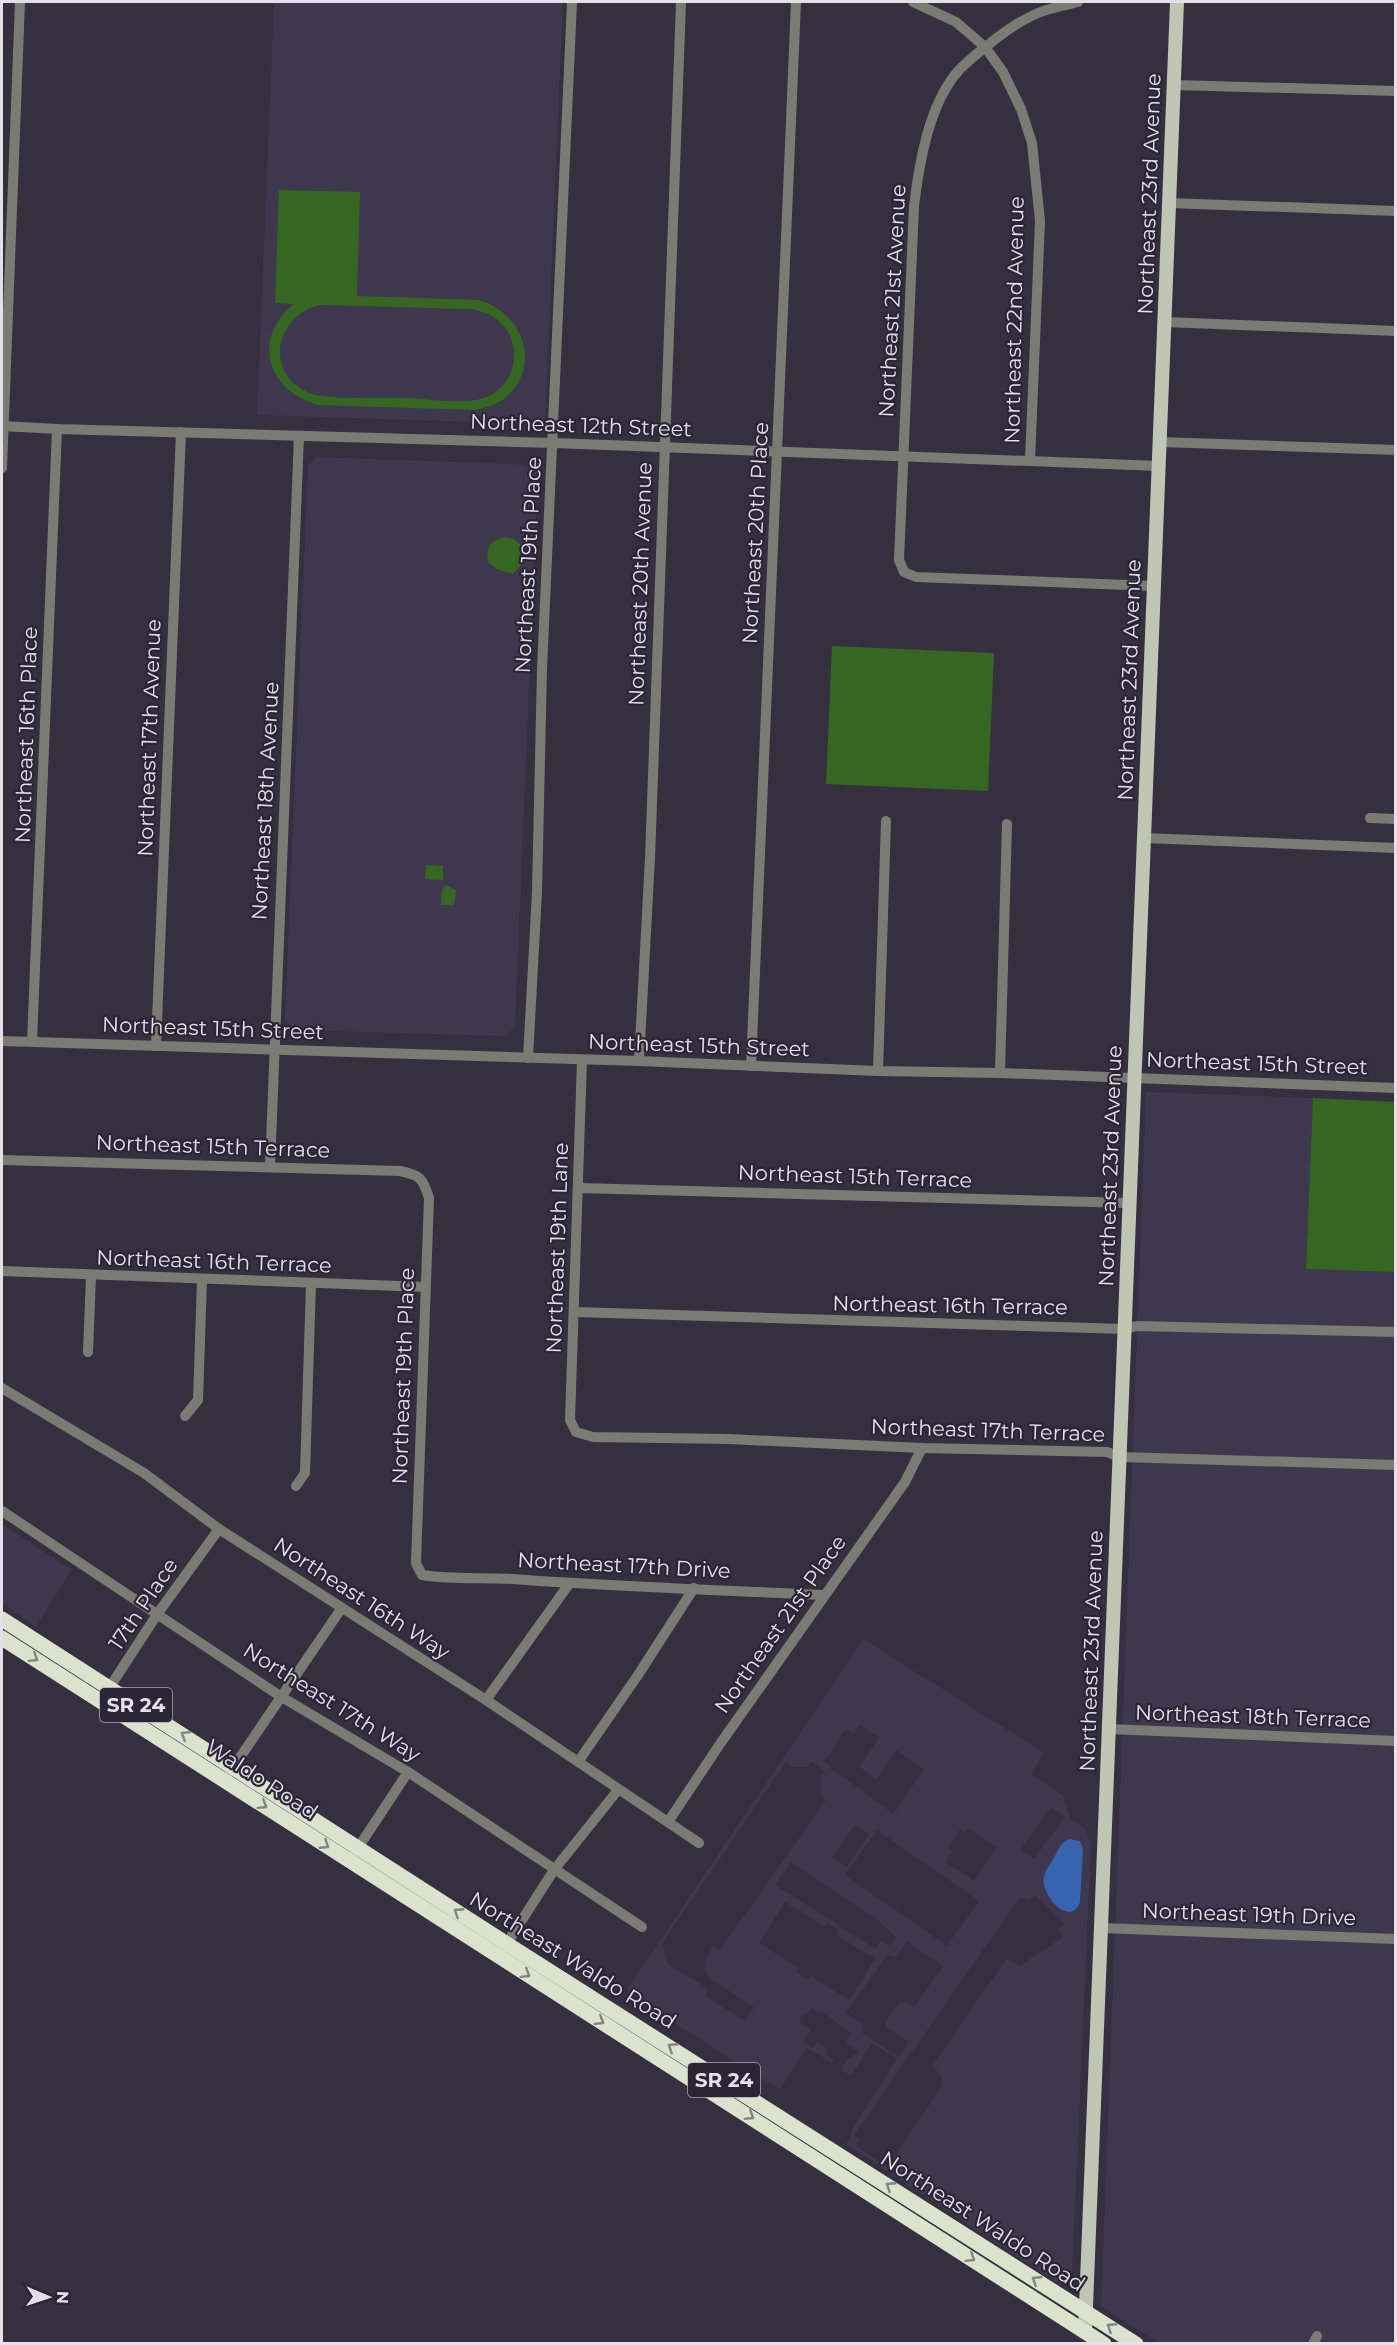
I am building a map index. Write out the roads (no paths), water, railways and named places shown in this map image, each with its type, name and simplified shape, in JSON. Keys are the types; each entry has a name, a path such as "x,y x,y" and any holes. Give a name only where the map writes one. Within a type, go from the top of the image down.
{"highway":[{"name":"Northeast Waldo Road","path":"2,1619 507,1944 1086,2312"},
{"name":"Waldo Road","path":"2,1638 498,1957"},
{"name":"Northeast Waldo Road","path":"498,1957 930,2232 1085,2337"},
{"path":"930,2232 939,2218"},
{"name":"SR 24","path":"1086,2312 1136,2343"},
{"name":"SR 24","path":"1085,2337 1104,2343"}],"main road":[{"name":"Northeast 23rd Avenue","path":"1085,2337 1177,2"}],"street":[{"path":"2,468 20,2"},
{"name":"Northeast 19th Place","path":"528,1058 537,892 542,669 554,443 572,2"},
{"name":"Northeast 20th Avenue","path":"639,1060 650,858 681,2"},
{"name":"Northeast 20th Place","path":"751,1066 796,2"},
{"name":"Northeast 22nd Avenue","path":"913,2 956,22 985,47 1003,72 1021,109 1032,142 1040,221 1030,461"},
{"name":"Northeast 21st Avenue","path":"1078,2 1040,12 1008,28 985,47 959,70 943,97 928,131 919,166 911,263 899,560 904,572 916,577 1154,586"},
{"path":"1174,85 1395,92"},
{"path":"1170,203 1395,211"},
{"path":"1165,322 1395,331"},
{"name":"Northeast 12th Street","path":"2,426 554,443 1159,466"},
{"name":"Northeast 16th Place","path":"32,1042 57,429"},
{"name":"Northeast 17th Avenue","path":"156,1046 181,432"},
{"name":"Northeast 18th Avenue","path":"270,1167 299,436"},
{"path":"1160,442 1395,450"},
{"path":"1370,818 1395,819"},
{"path":"878,1071 886,821"},
{"path":"1000,1073 1007,824"},
{"path":"1144,838 1395,848"},
{"name":"Northeast 15th Street","path":"2,1041 639,1060 878,1071 1135,1077 1395,1088"},
{"name":"Northeast 19th Lane","path":"579,1433 570,1420 582,1060"},
{"name":"Northeast 15th Terrace","path":"2,1160 400,1171 414,1174 422,1180"},
{"name":"Northeast 19th Place","path":"422,1180 429,1198 416,1563 422,1575"},
{"name":"Northeast 15th Terrace","path":"579,1188 1129,1203"},
{"name":"Northeast 16th Terrace","path":"2,1271 425,1287"},
{"path":"88,1352 91,1276"},
{"path":"186,1416 198,1400 202,1280"},
{"path":"296,1486 305,1473 311,1283"},
{"name":"Northeast 16th Terrace","path":"575,1312 1125,1329 1137,1326 1395,1332"},
{"name":"Northeast 16th Way","path":"2,1388 144,1473 219,1529 486,1700 699,1843"},
{"name":"Northeast 17th Terrace","path":"579,1433 593,1437 613,1438 1107,1452 1120,1457 1395,1465"},
{"name":"Northeast 21st Place","path":"668,1822 720,1744 788,1650 824,1594 905,1482 922,1448"},
{"name":"Northeast 17th Way","path":"2,1511 280,1696 408,1772 642,1927"},
{"name":"17th Place","path":"100,1702 158,1613 219,1529"},
{"name":"Northeast 17th Drive","path":"422,1575 569,1584 824,1594"},
{"path":"486,1700 569,1584"},
{"path":"578,1762 694,1588"},
{"path":"225,1781 280,1696 341,1609"},
{"name":"Northeast 18th Terrace","path":"1109,1730 1395,1741"},
{"path":"349,1861 408,1772"},
{"path":"498,1957 554,1870 618,1790"},
{"name":"Northeast 19th Drive","path":"1101,1928 1395,1938"}],"water":[{"path":"1070,1839 1080,1841 1083,1849 1080,1902 1076,1909 1070,1912 1064,1911 1051,1900 1044,1885 1044,1877 1061,1845"}]}
